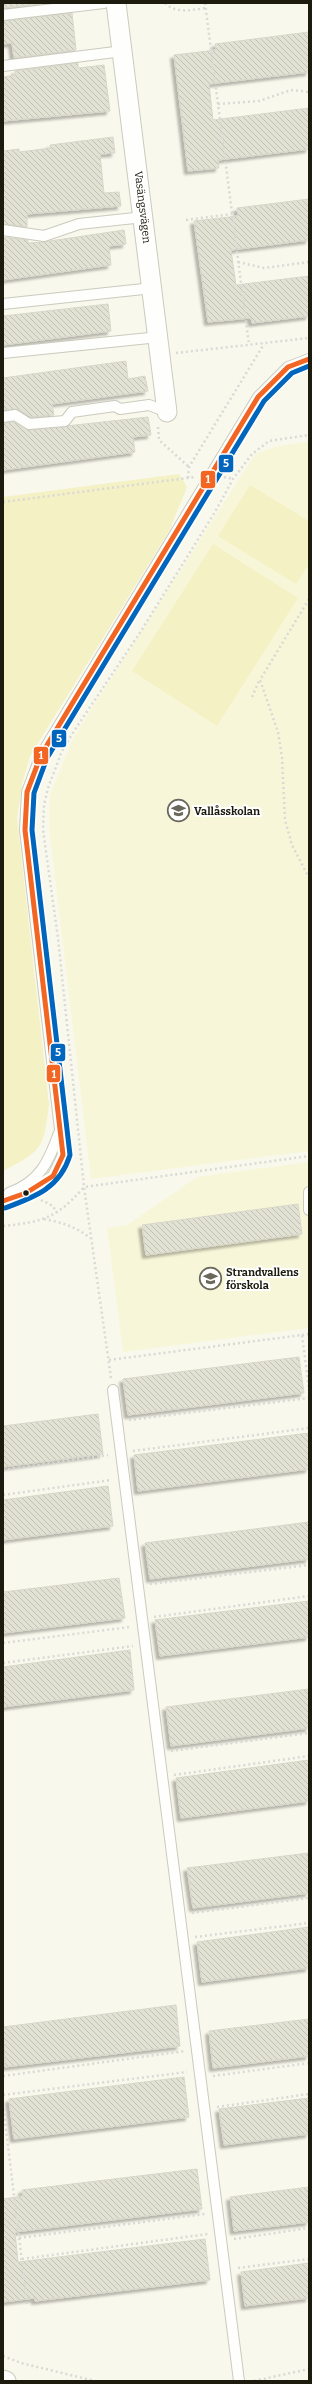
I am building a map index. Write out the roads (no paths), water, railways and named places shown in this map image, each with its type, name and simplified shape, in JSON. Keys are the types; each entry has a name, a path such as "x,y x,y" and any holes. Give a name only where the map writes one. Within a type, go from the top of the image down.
{"street":[{"name":"Vasängsvägen","path":"116,3 144,217 167,412"}],"lane":[{"path":"3,15 104,3"},
{"path":"3,66 123,51"},
{"path":"3,230 44,236 79,224 144,217"},
{"path":"3,304 152,288"},
{"path":"3,353 159,346"},
{"path":"3,1201 26,1193 53,1176 63,1155 25,830 27,792 41,755 258,397 288,367 309,359"},
{"path":"3,417 15,415 29,424 65,421 72,412 115,406 120,409 149,405 167,412"},
{"path":"3,1195 17,1190 41,1173 51,1155 60,1129"},
{"path":"309,1192 309,1210"},
{"path":"113,1390 218,2212 238,2381"}],"place":[{"name":"Vallåsskolan","path":"179,811"},
{"name":"Strandvallens förskola","path":"211,1278"}]}
